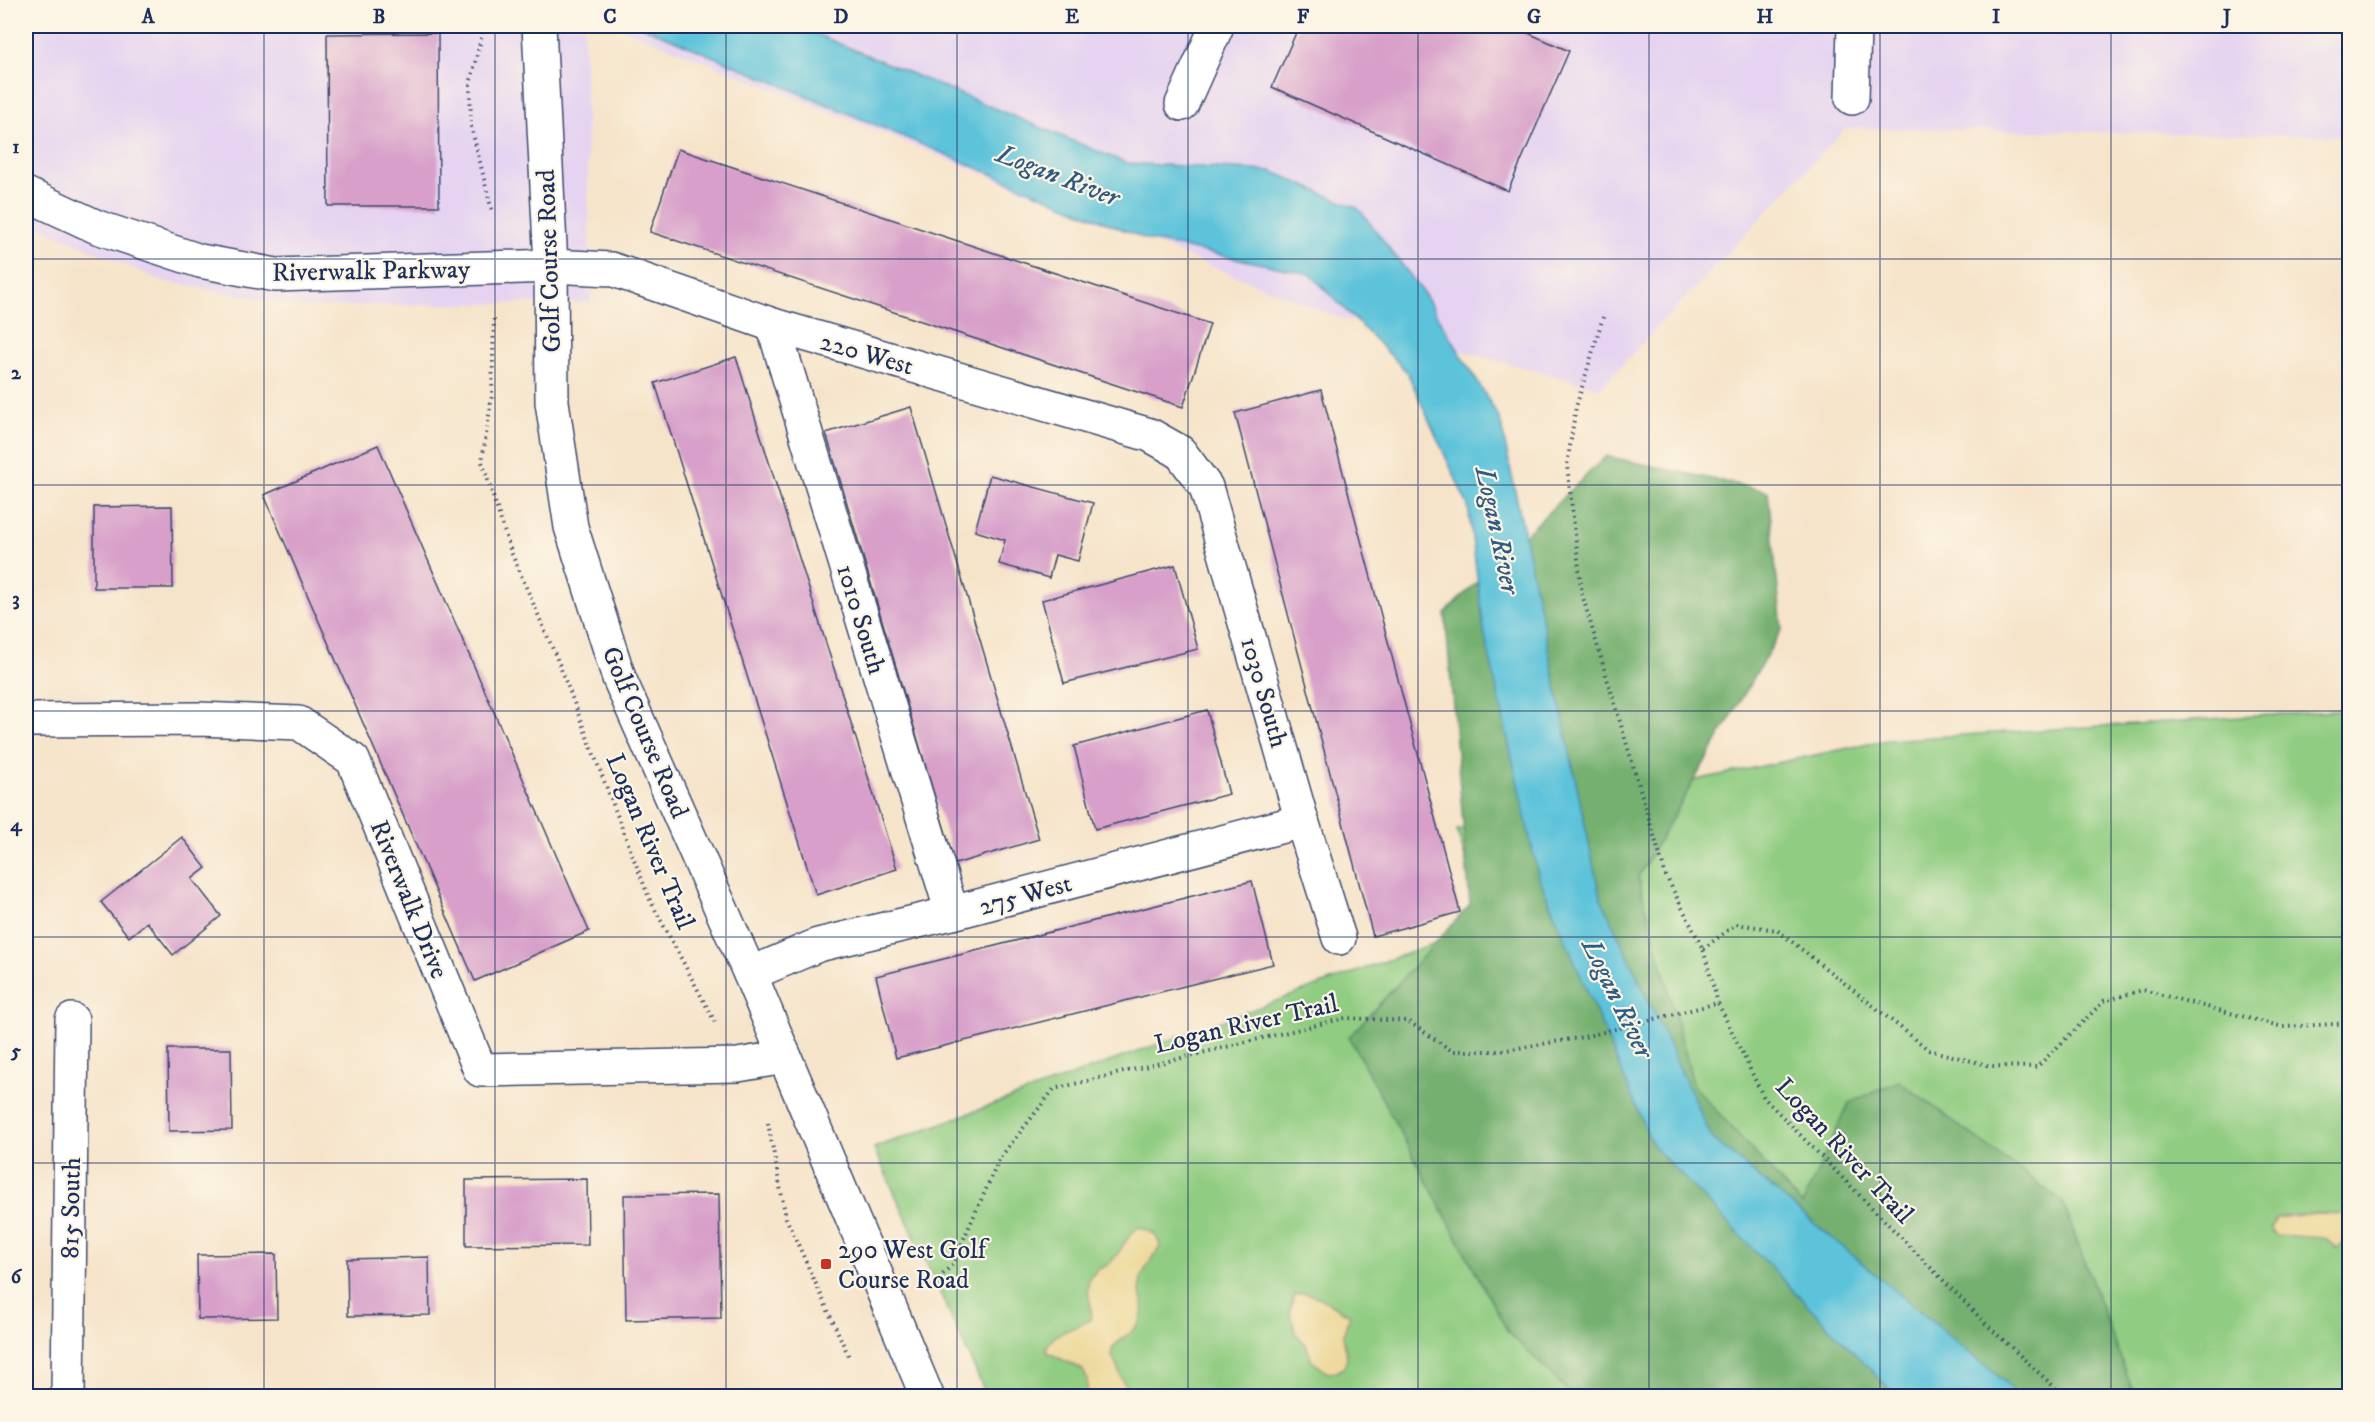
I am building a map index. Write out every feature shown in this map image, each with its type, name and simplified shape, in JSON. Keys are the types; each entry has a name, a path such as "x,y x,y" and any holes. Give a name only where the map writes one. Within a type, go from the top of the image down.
{"street":[{"name":"Golf Course Road","path":"539,26 551,266 552,402 571,527 619,678 750,974 927,1396"},
{"path":"1182,104 1217,26"},
{"path":"1852,98 1854,26"},
{"name":"Riverwalk Parkway","path":"26,194 97,227 200,261 276,275 551,266"},
{"name":"220 West","path":"551,266 611,269 773,325 1150,435 1180,452"},
{"name":"1010 South","path":"773,325 951,913"},
{"name":"1030 South","path":"1180,452 1206,487 1302,821 1339,938"},
{"name":"Riverwalk Drive","path":"26,720 199,719 299,723 353,760 480,1070 738,1065 784,1057"},
{"name":"275 West","path":"750,974 818,945 951,913 1302,821"},
{"name":"815 South","path":"68,1396 72,1020"}],"path":[{"path":"484,26 470,84 471,126 492,211"},
{"path":"1603,317 1576,407 1567,465 1582,594 1666,876 1703,949 1718,1003"},
{"name":"Logan River Trail","path":"494,320 492,395 482,462 511,552 558,661 649,898 738,1065"},
{"path":"1703,949 1736,924 1777,930 1929,1050 1991,1066 2037,1067 2104,1001 2143,990 2283,1027 2349,1023"},
{"name":"Logan River Trail","path":"930,1287 952,1265 1000,1158 1054,1089 1345,1018 1408,1021 1452,1051 1501,1051 1584,1037 1718,1003 1764,1098 1988,1326 2064,1396"},
{"path":"767,1120 786,1218 850,1359"}],"shaded area":[{"path":"26,26 584,26 591,302 304,307 162,281 26,221"},
{"path":"617,26 2349,26 2349,136 1846,128 1600,388 1340,318"}],"green space":[{"path":"1606,456 1768,491 1782,629 1638,877 1694,1086 1802,1205 1849,1103 1899,1081 2062,1201 2135,1396 1573,1396 1508,1332 1349,1037 1470,905 1445,613"},
{"path":"2349,710 2349,1396 987,1396 874,1148 1484,925 1457,830 1887,740"}],"sand":[{"path":"2315,1213 2349,1214 2348,1239 2337,1248 2324,1238 2276,1235 2271,1229 2276,1218"},
{"path":"1139,1227 1153,1233 1160,1246 1141,1279 1141,1319 1134,1330 1112,1348 1112,1356 1128,1392 1126,1396 1087,1396 1087,1379 1083,1370 1047,1352 1047,1346 1055,1336 1090,1320 1088,1288 1091,1279 1096,1271 1113,1260"},
{"path":"1304,1293 1321,1298 1350,1315 1343,1335 1347,1358 1344,1367 1337,1372 1328,1373 1312,1361 1306,1345 1295,1332 1290,1311 1294,1295"}],"water":[{"name":"Logan River","path":"641,26 797,26 1126,163 1271,171 1359,209 1423,292 1500,419 1600,896 1712,1138 2005,1382 2016,1396 1896,1396 1653,1146 1538,875 1484,631 1468,506 1407,372 1310,274 1148,240"}],"building":[{"path":"1299,26 1512,26 1569,51 1508,191 1272,87"},
{"path":"438,33 439,206 328,206 327,34"},
{"path":"678,149 1210,324 1183,407 650,232"},
{"path":"736,357 897,869 816,895 655,383"},
{"path":"1321,390 1460,912 1373,936 1235,413"},
{"path":"911,407 1039,839 955,864 826,433"},
{"path":"378,445 589,931 475,981 264,495"},
{"path":"990,475 1093,503 1078,561 1055,555 1049,578 999,564 1005,540 975,531"},
{"path":"172,506 173,588 94,588 94,507"},
{"path":"1175,565 1198,649 1064,683 1042,600"},
{"path":"1207,710 1229,794 1095,829 1074,746"},
{"path":"182,837 206,868 192,879 221,916 173,955 147,922 129,937 101,902"},
{"path":"1252,881 1273,964 896,1058 876,976"},
{"path":"168,1049 231,1049 232,1130 169,1131"},
{"path":"587,1179 588,1245 466,1246 466,1180"},
{"path":"719,1194 721,1318 626,1320 624,1195"},
{"path":"276,1254 277,1318 198,1319 197,1255"},
{"path":"429,1257 430,1315 348,1316 347,1259"}],"place":[{"name":"290 West Golf Course Road","path":"826,1264"}]}
